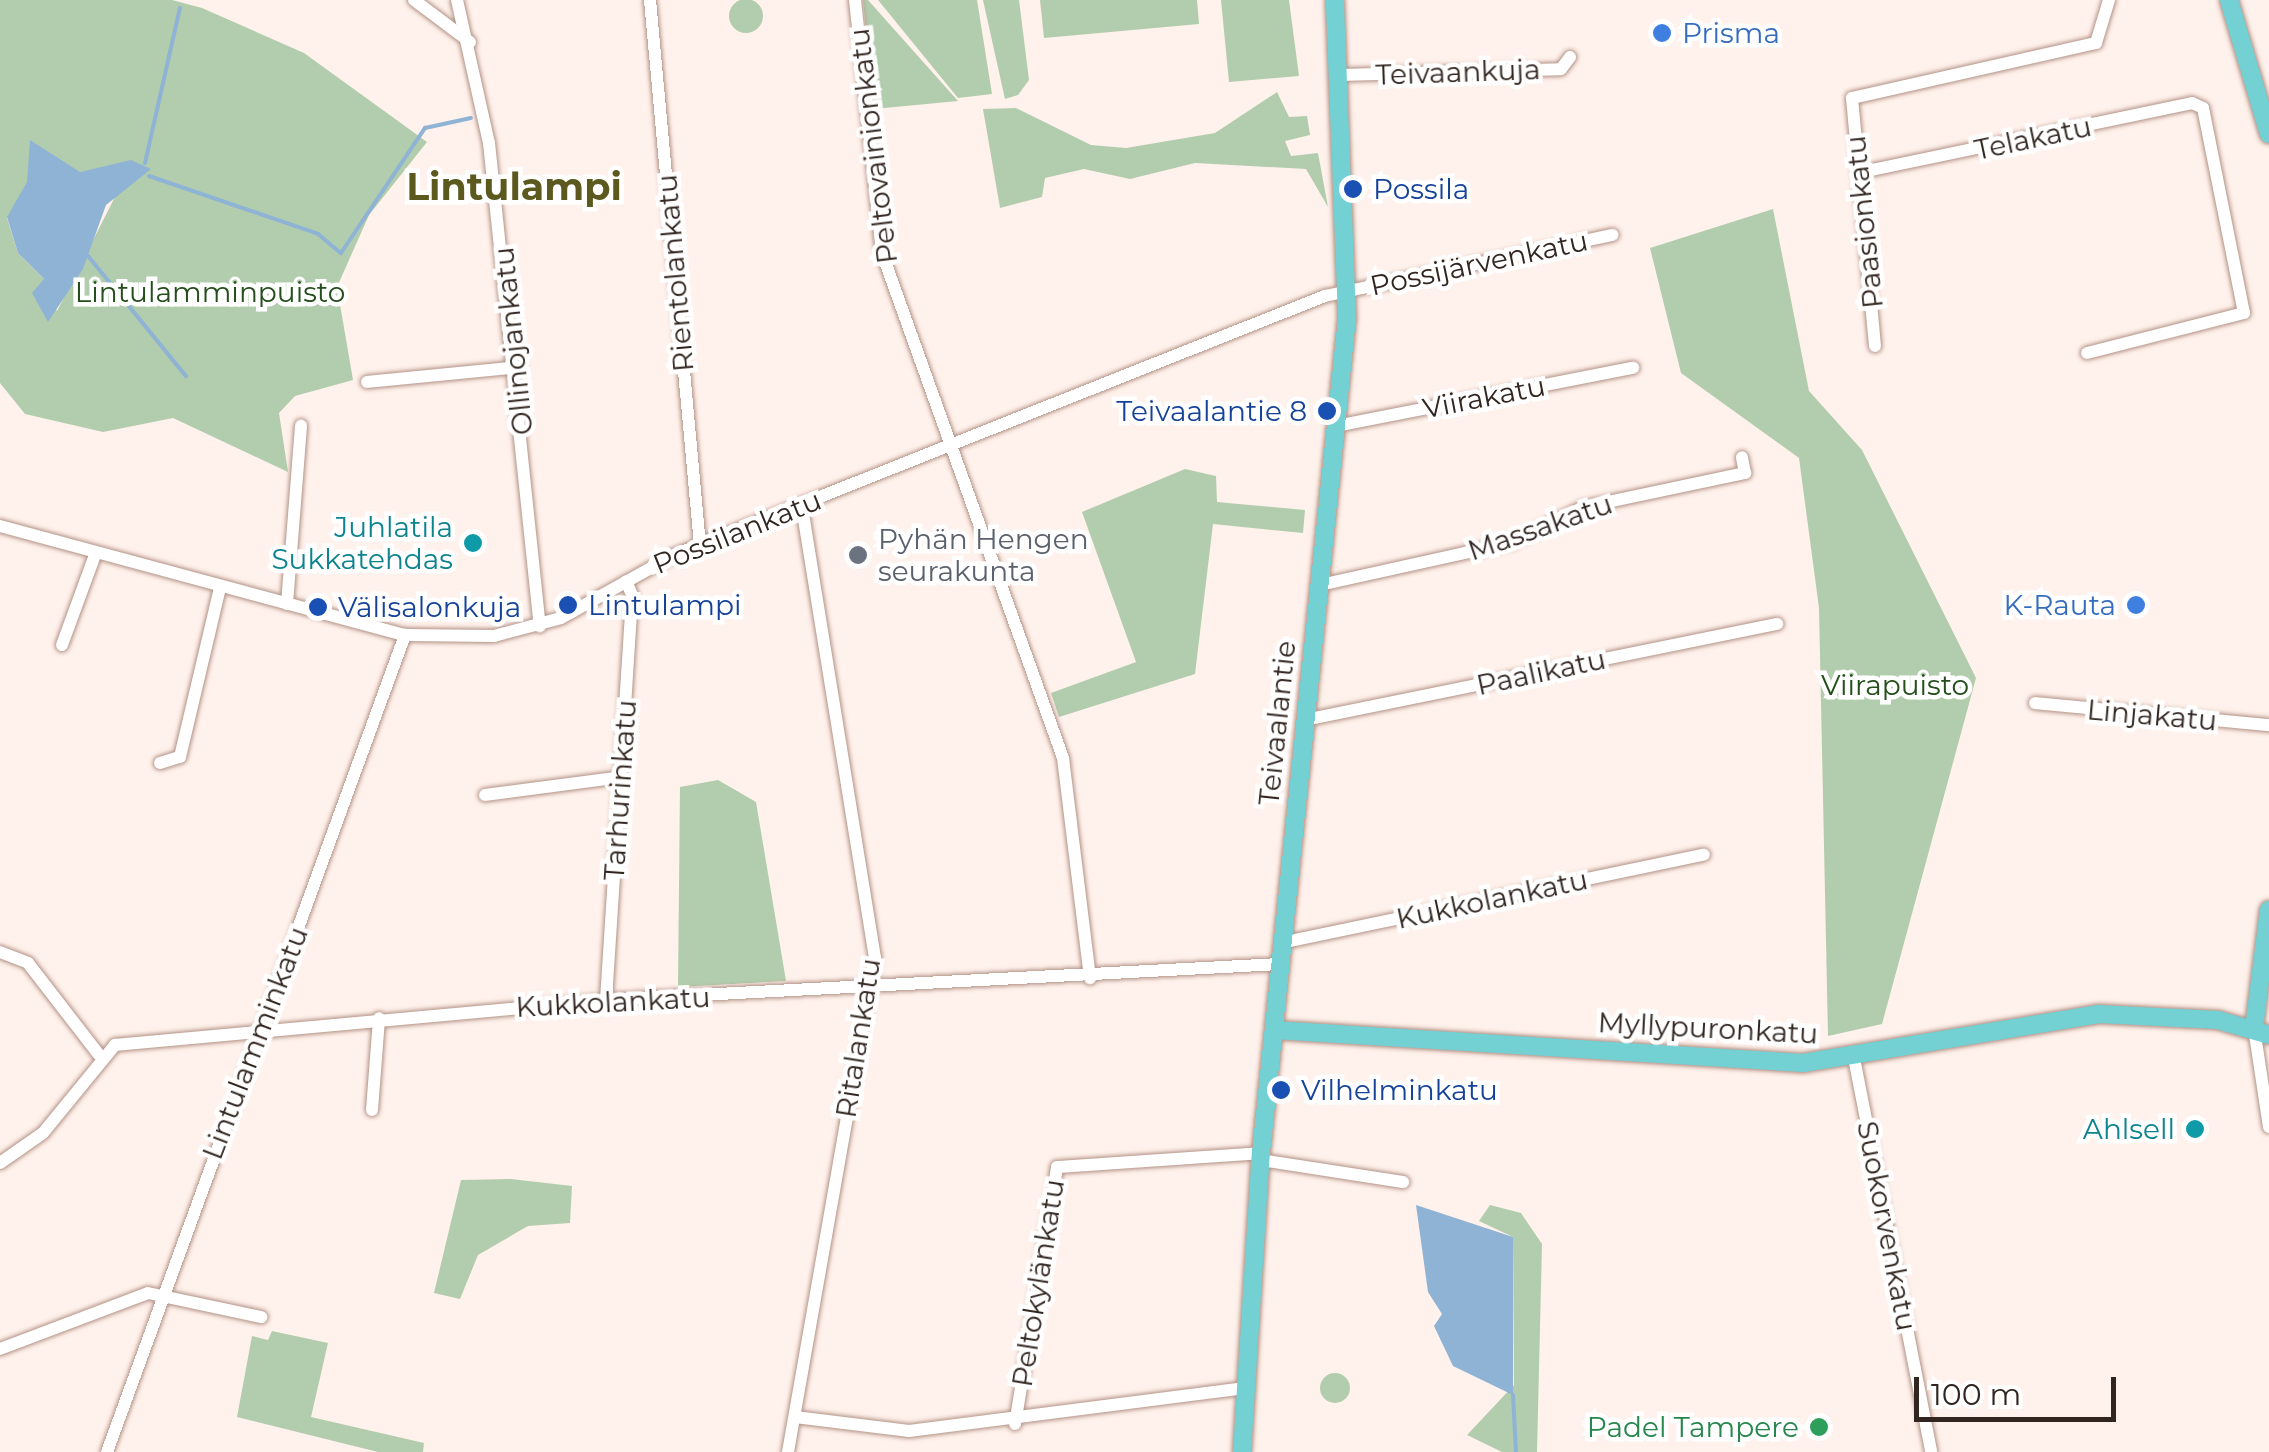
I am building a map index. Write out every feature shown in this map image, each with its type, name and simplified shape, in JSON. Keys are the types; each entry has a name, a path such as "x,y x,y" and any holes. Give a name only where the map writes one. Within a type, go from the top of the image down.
{"main road":[{"name":"Teivaalantie","path":"1242,1452 1261,1156 1280,942 1320,585 1346,292 1336,0"},
{"path":"2229,0 2269,134"},
{"path":"2264,1029 2257,972 2269,910"},
{"path":"2257,972 2269,990"},
{"name":"Myllypuronkatu","path":"1274,1030 1778,1063 1854,1058 2099,1014 2264,1029"}],"street":[{"path":"414,0 472,44"},
{"name":"Ollinojankatu","path":"457,0 472,44 519,367 540,626"},
{"name":"Rientolankatu","path":"650,0 700,545"},
{"name":"Peltovainionkatu","path":"856,0 882,253 1062,758 1090,978"},
{"name":"Paasionkatu","path":"1875,346 1862,172 1852,98 2096,42 2109,0"},
{"name":"Teivaankuja","path":"1339,75 1560,69 1570,57"},
{"name":"Telakatu","path":"1862,172 2192,103 2202,108 2244,313 2087,353"},
{"name":"Possijärvenkatu","path":"1346,292 1613,235"},
{"name":"Possilankatu","path":"0,526 404,636 472,638 540,626 700,545 1346,292"},
{"path":"368,382 519,367"},
{"name":"Viirakatu","path":"1336,426 1633,368"},
{"path":"286,604 301,426"},
{"name":"Massakatu","path":"1320,585 1510,543 1584,507 1745,472 1742,457"},
{"name":"Ritalankatu","path":"788,1452 875,958 802,505"},
{"path":"62,645 96,554"},
{"name":"Tarhurinkatu","path":"606,1000 622,777 626,581"},
{"path":"160,763 180,758 220,588"},
{"name":"Paalikatu","path":"1305,720 1776,624"},
{"name":"Lintulamminkatu","path":"107,1452 161,1294 404,636"},
{"name":"Linjakatu","path":"2035,704 2269,725"},
{"path":"486,795 622,777"},
{"name":"Kukkolankatu","path":"1280,942 1704,854"},
{"path":"0,952 28,963 99,1055 43,1133 0,1163"},
{"name":"Kukkolankatu","path":"99,1055 115,1044 606,1000 867,990 1279,964"},
{"path":"372,1110 379,1018"},
{"path":"2264,1029 2269,1127"},
{"name":"Suokorvenkatu","path":"1854,1058 1931,1452"},
{"path":"1261,1156 1402,1182"},
{"name":"Peltokylänkatu","path":"1016,1424 1057,1167 1261,1156"},
{"path":"0,1349 161,1294 261,1318"},
{"path":"795,1417 909,1431 1016,1424 1245,1388"}],"green space":[{"path":"746,-1 758,4 763,16 758,28 746,33 734,28 729,16 734,4"},
{"name":"Lintulamminpuisto","path":"0,0 172,0 202,8 304,53 427,142 369,215 337,287 353,380 295,396 279,413 288,472 173,418 103,432 25,414 0,383","holes":["47,157 79,172 120,169 119,189 57,311 44,279 18,253 7,218"]},
{"path":"863,0 868,0 958,101 874,109"},
{"path":"878,0 977,0 992,94 958,98"},
{"path":"983,0 1019,0 1029,80 1018,95 1005,99"},
{"path":"1040,0 1197,0 1199,24 1044,38"},
{"path":"1221,0 1289,0 1299,76 1229,82"},
{"path":"1277,92 1289,117 1307,116 1310,135 1285,141 1291,156 1318,153 1328,207 1306,169 1195,163 1130,179 1084,169 1045,178 1042,197 1000,208 983,109 1016,108 1091,145 1126,148 1215,133"},
{"name":"Viirapuisto","path":"1773,209 1809,391 1862,450 1976,678 1882,1024 1828,1036 1819,608 1799,458 1681,373 1650,248"},
{"path":"1185,469 1216,476 1217,502 1305,510 1303,533 1213,524 1195,674 1059,717 1051,693 1136,662 1082,512"},
{"path":"718,780 756,802 786,981 678,987 680,787"},
{"path":"511,1179 572,1186 570,1223 528,1226 478,1255 460,1299 434,1293 461,1180"},
{"path":"1490,1205 1521,1213 1542,1244 1537,1452 1502,1452 1467,1435 1514,1385 1513,1237 1479,1221"},
{"path":"272,1331 328,1343 311,1417 424,1443 423,1452 378,1452 237,1417 252,1336 268,1340"},
{"path":"1335,1373 1346,1377 1350,1388 1346,1399 1335,1403 1324,1399 1320,1388 1324,1377"}],"water":[{"path":"30,140 80,172 131,160 151,169 106,205 83,269 48,322 32,293 44,279 18,253 7,217 27,182"},
{"path":"1416,1205 1513,1237 1513,1395 1453,1366 1434,1326 1442,1314 1428,1292"}],"waterway":[{"path":"145,163 180,8"},
{"path":"149,176 318,234 341,253 425,128 471,118"},
{"path":"88,256 186,376"},
{"path":"1513,1395 1516,1452"}],"place":[{"name":"Prisma","path":"1662,33"},
{"name":"Possila","path":"1353,189"},
{"name":"Teivaalantie 8","path":"1327,411"},
{"name":"Juhlatila Sukkatehdas","path":"473,543"},
{"name":"Pyhän Hengen seurakunta","path":"858,555"},
{"name":"Lintulampi","path":"568,605"},
{"name":"K-Rauta","path":"2136,605"},
{"name":"Välisalonkuja","path":"318,607"},
{"name":"Vilhelminkatu","path":"1281,1090"},
{"name":"Ahlsell","path":"2195,1129"},
{"name":"Padel Tampere","path":"1819,1427"}],"district":[{"name":"Lintulampi","path":"514,187"}]}
